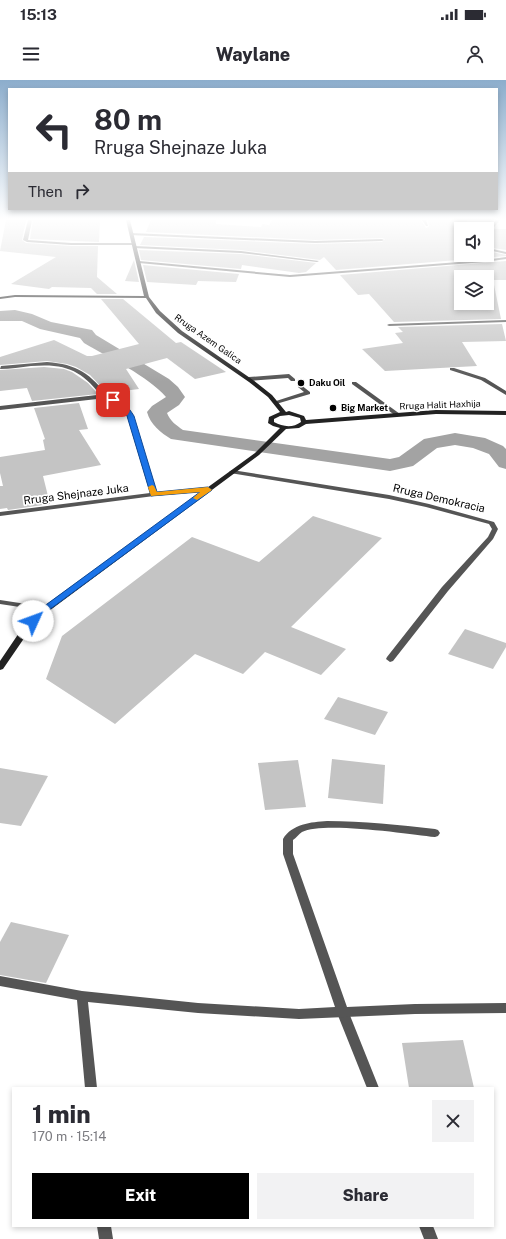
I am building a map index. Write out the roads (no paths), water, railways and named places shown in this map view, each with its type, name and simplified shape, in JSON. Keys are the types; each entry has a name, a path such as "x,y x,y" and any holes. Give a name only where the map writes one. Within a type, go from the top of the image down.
{"main road":[{"name":"Rruga Azem Galica","path":"142,274 147,297 158,312 180,332 249,379 276,402 284,413"},
{"path":"0,294 15,296 147,297"},
{"path":"0,298 15,296"},
{"name":"Rruga Halit Haxhija","path":"284,428 299,426 304,422 436,412 506,413"},
{"path":"0,667 24,632 46,609 257,454 284,428 274,425 270,420 274,415 284,413 299,415 302,417 304,422"}],"street":[{"path":"277,274 299,276 323,274"},
{"path":"389,325 506,321"},
{"path":"1,368 50,363 67,366 81,372 91,380 101,390 106,398"},
{"path":"452,369 483,379 506,392"},
{"path":"249,379 289,376 293,380"},
{"path":"354,383 398,415"},
{"path":"276,402 308,393 301,387"},
{"path":"0,408 88,398 106,398 119,402 125,407 130,416 154,494"},
{"name":"Rruga Demokracia","path":"232,472 389,497 435,507 492,523 495,528 491,538 445,589 390,659"},
{"name":"Rruga Shejnaze Juka","path":"0,514 154,494 208,490"},
{"path":"0,602 46,609"},
{"path":"372,1087 343,1013 288,854 288,839 300,829 317,825 350,825 435,833"},
{"path":"0,981 82,996 198,1008 299,1014 506,1008"},
{"path":"82,996 91,1087"},
{"path":"104,1227 106,1239"},
{"path":"426,1227 431,1239"}],"waterway":[{"path":"0,316 15,315 26,317 46,326 86,334 90,339 163,383 176,397 157,412 165,425 178,435 390,465 406,462 431,443 455,439 478,442 496,450 506,463"}],"place":[{"name":"Daku Oil","path":"301,383"},
{"name":"Big Market","path":"333,408"}]}
